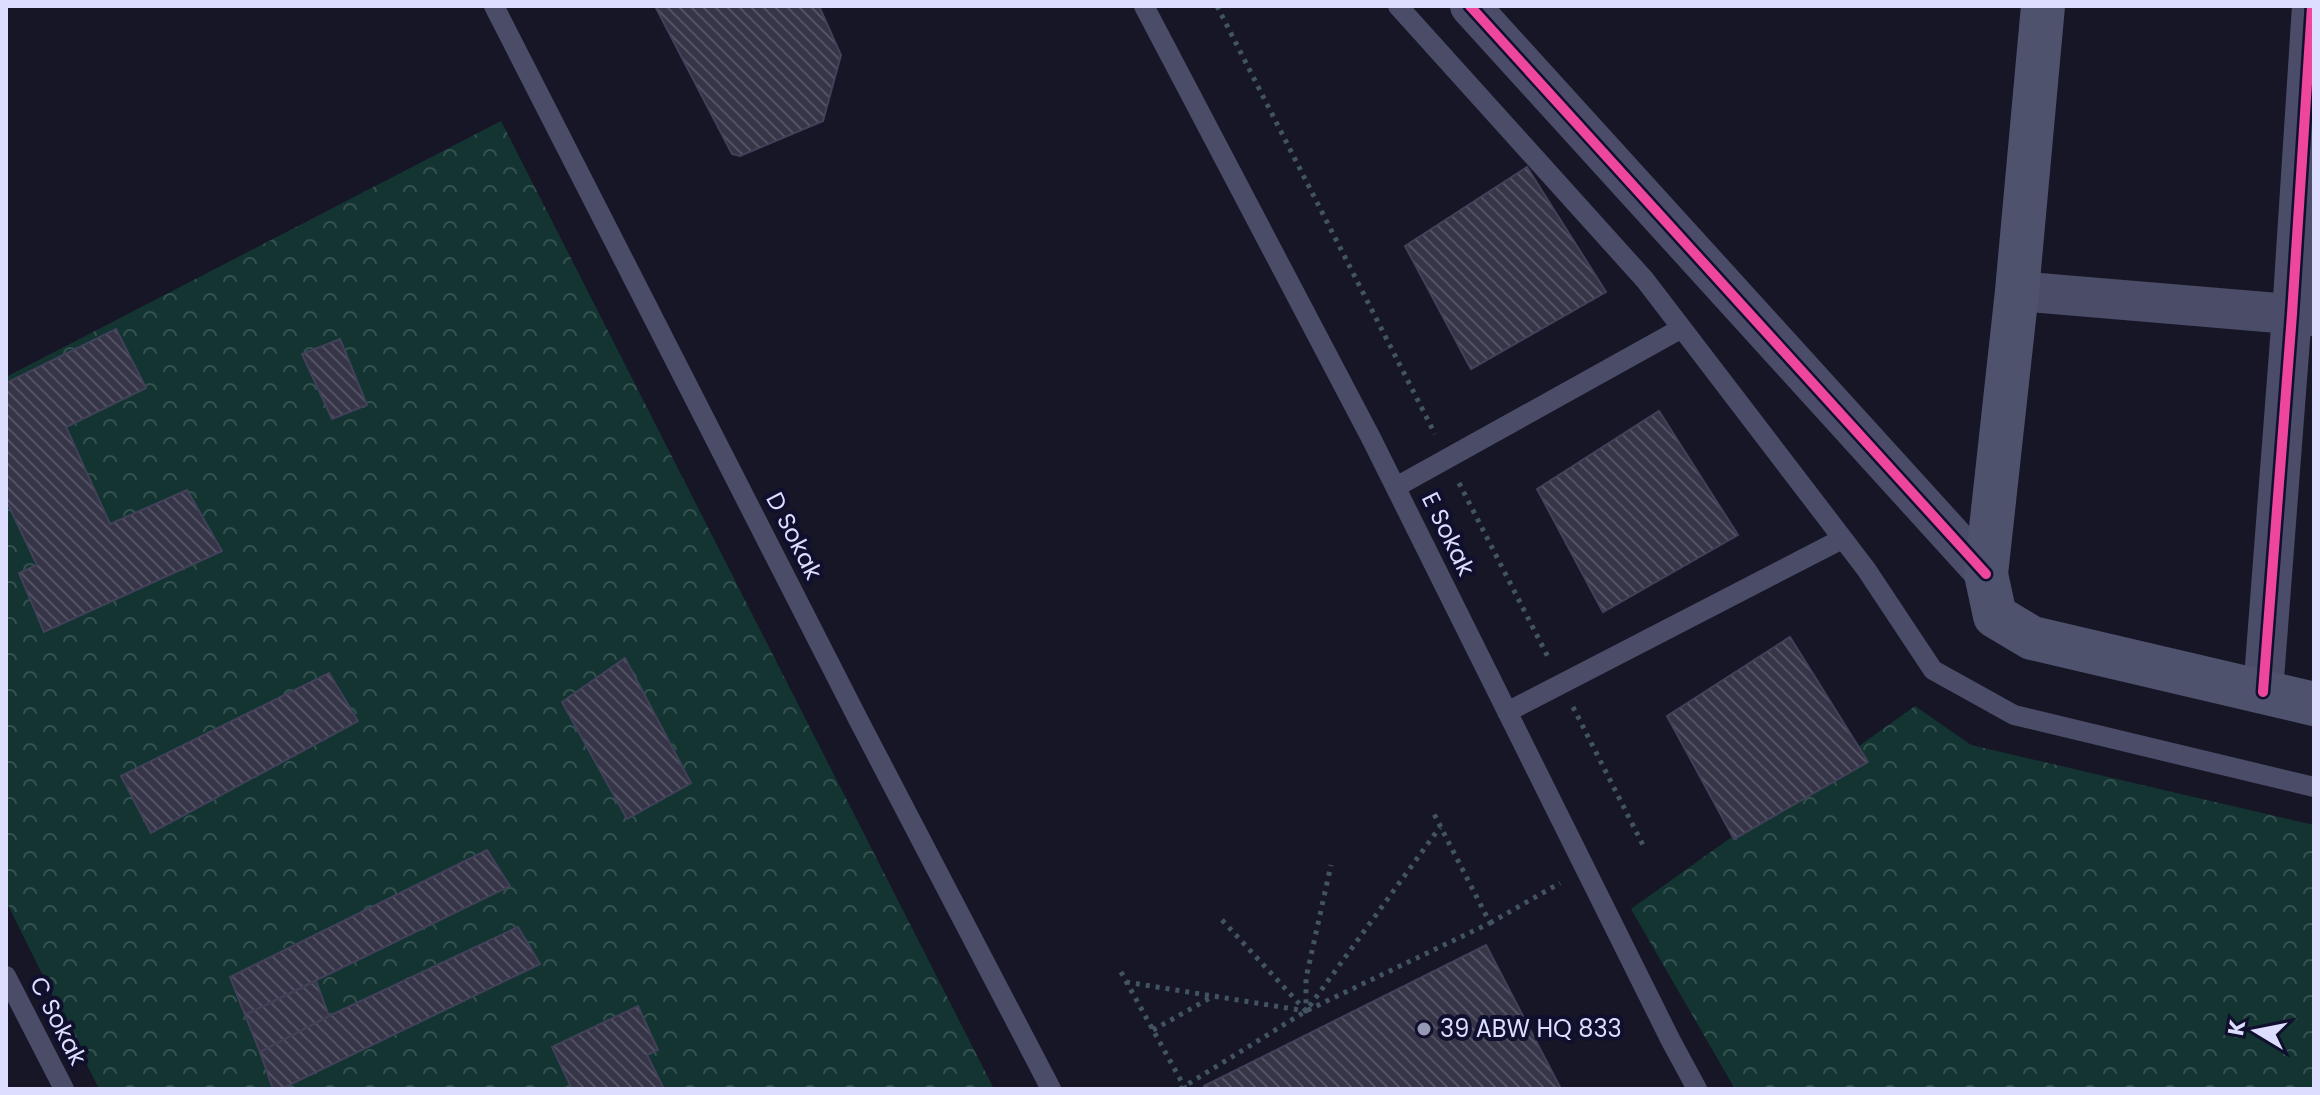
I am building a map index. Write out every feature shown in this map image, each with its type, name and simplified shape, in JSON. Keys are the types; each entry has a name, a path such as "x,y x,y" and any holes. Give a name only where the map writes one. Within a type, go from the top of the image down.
{"main road":[{"path":"2043,6 2017,291 1986,574 1995,616 2032,638 2314,704"}],"street":[{"path":"1470,6 1986,574"},
{"path":"2263,692 2303,315 2312,6"},
{"path":"2017,291 2303,315"}],"lane":[{"name":"D Sokak","path":"494,6 859,721 1051,1089"},
{"name":"E Sokak","path":"1144,6 1396,487 1697,1089"},
{"path":"1398,6 1645,280 1866,569 1933,670 2014,715 2314,787"},
{"path":"1396,487 1682,328"},
{"path":"1507,712 1842,539"},
{"name":"C Sokak","path":"6,976 64,1089"}],"path":[{"path":"1217,6 1645,849"},
{"path":"1433,812 1490,923"},
{"path":"1306,1011 1440,827"},
{"path":"1306,1011 1306,978 1331,865"},
{"path":"1121,972 1183,1088 1306,1011 1490,923 1585,869"},
{"path":"1222,920 1306,1011"},
{"path":"1126,982 1306,1011"},
{"path":"1153,1030 1211,997"}],"green space":[{"path":"501,121 994,1089 99,1089 6,901 6,377"},
{"path":"1915,706 1971,745 2314,825 2314,1089 1735,1089 1631,909"}],"building":[{"path":"655,6 819,6 841,55 823,121 740,156 732,154"},
{"path":"1527,167 1606,292 1471,369 1405,246"},
{"path":"116,329 146,388 66,427 110,524 187,490 222,551 44,632 19,573 37,565 6,500 6,383"},
{"path":"340,339 367,405 332,419 302,354"},
{"path":"1659,411 1738,535 1603,612 1537,489"},
{"path":"1790,637 1868,762 1734,839 1667,716"},
{"path":"625,658 691,783 627,819 562,702"},
{"path":"329,673 358,721 151,833 121,776"},
{"path":"487,850 510,886 245,1015 230,977"},
{"path":"518,927 540,964 281,1089 273,1089 260,1052"},
{"name":"39 ABW HQ 833","path":"1486,945 1561,1089 1206,1089 1204,1086"},
{"path":"316,981 329,1016 260,1052 245,1015"},
{"path":"638,1006 658,1050 647,1055 664,1089 572,1089 552,1047"}],"cycle path":[{"path":"1470,6 1986,574"},
{"path":"2263,692 2312,6"}],"place":[{"name":"39 ABW HQ 833","path":"1424,1029"}]}
